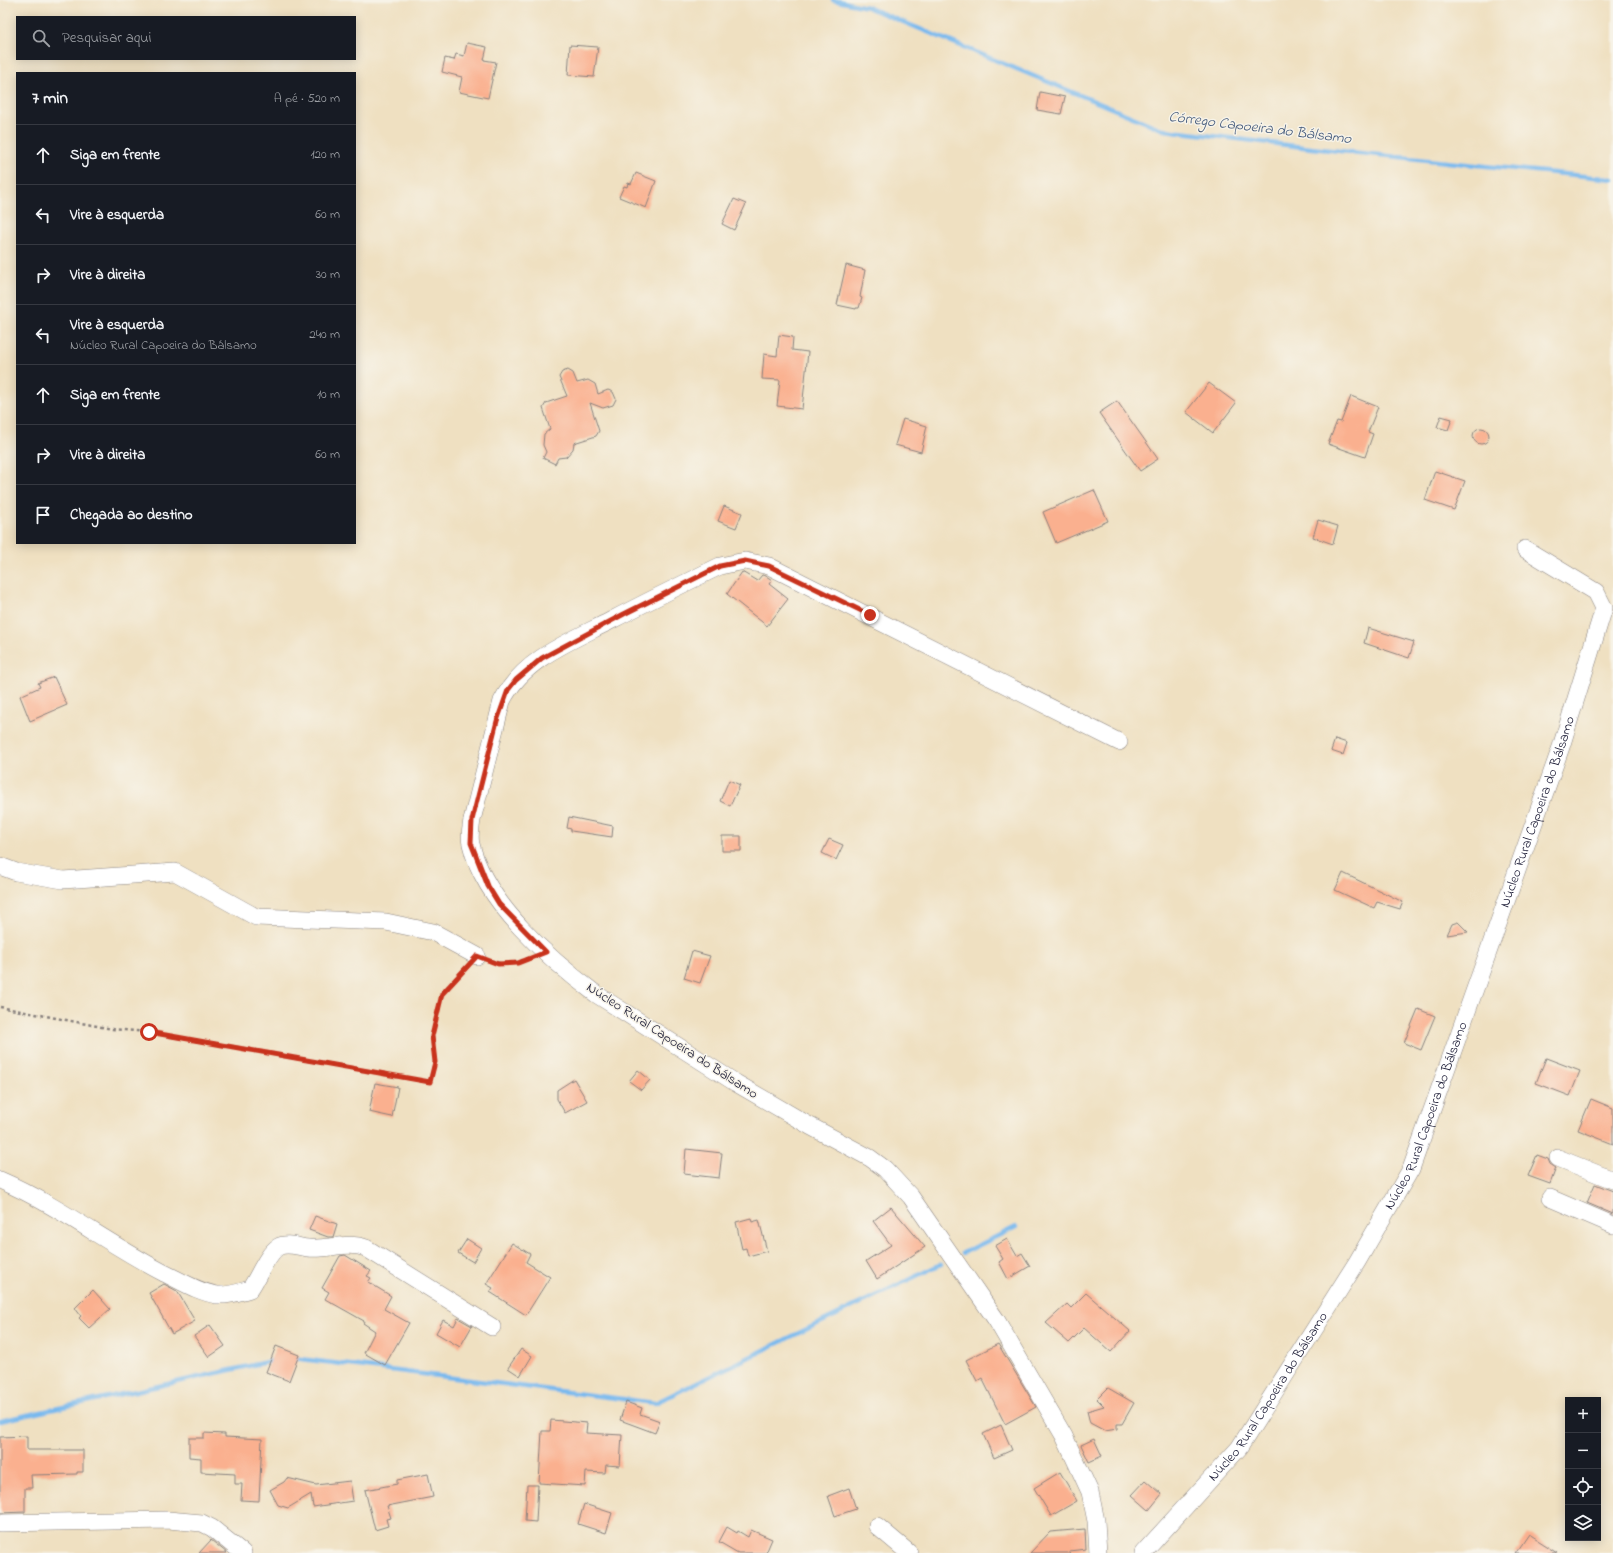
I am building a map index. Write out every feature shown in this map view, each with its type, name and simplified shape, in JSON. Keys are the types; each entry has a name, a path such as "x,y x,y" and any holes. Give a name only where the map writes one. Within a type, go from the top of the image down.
{"street":[{"name":"Núcleo Rural Capoeira do Bálsamo","path":"1143,1553 1239,1448 1357,1262 1410,1169 1561,747 1604,608 1596,592 1525,549"},
{"name":"Núcleo Rural Capoeira do Bálsamo","path":"1098,1553 1096,1521 1090,1492 1064,1436 997,1321 923,1212 885,1169 870,1158 810,1126 736,1083 596,994 575,979 499,904 488,886 471,843 472,820 502,701 516,680 542,658 617,617 720,566 745,561 769,566 1119,742"},
{"path":"0,866 16,872 63,880 175,872 256,917 386,922 433,932 477,956"},
{"path":"1558,1158 1613,1180"},
{"path":"0,1180 25,1191 127,1253 201,1291 218,1295 232,1295 250,1289 269,1257 277,1248 286,1245 323,1248 357,1244 366,1248 492,1327"},
{"path":"1550,1198 1613,1225"},
{"path":"0,1523 168,1520 193,1522 212,1528 243,1553"},
{"path":"877,1526 909,1553"}],"path":[{"path":"0,1008 112,1029 149,1032 430,1082 435,1062 432,1036 442,994 477,956 498,964 518,963 546,952"}],"building":[{"path":"467,43 487,47 484,60 496,62 488,98 459,92 462,77 442,72 445,58 454,60 456,54 464,56"},
{"path":"570,45 598,47 594,77 568,75"},
{"path":"1040,92 1065,97 1061,114 1037,110"},
{"path":"636,173 656,181 646,208 619,197 624,186 627,187 628,183 631,184"},
{"path":"734,199 746,204 734,230 722,224"},
{"path":"846,265 865,270 860,297 862,298 859,308 856,309 837,305"},
{"path":"779,335 793,337 792,350 808,352 802,409 777,406 780,380 762,379 764,354 777,356"},
{"path":"568,370 573,373 577,383 588,380 595,384 598,394 608,390 613,392 616,399 613,405 603,408 590,403 599,431 596,436 574,443 573,449 566,457 558,458 555,464 543,458 546,452 543,445 544,434 550,429 543,408 546,403 567,396 559,377 562,372"},
{"path":"1209,383 1236,403 1213,433 1186,412"},
{"path":"1351,396 1378,407 1368,432 1373,434 1365,457 1328,444 1337,421 1341,422"},
{"path":"1117,401 1158,459 1140,471 1099,413"},
{"path":"1441,416 1452,419 1448,430 1437,427"},
{"path":"903,419 927,426 921,452 895,445"},
{"path":"1478,428 1484,428 1489,433 1487,442 1484,444 1478,444 1473,439 1473,433"},
{"path":"1435,471 1465,481 1454,510 1425,500"},
{"path":"1094,490 1108,521 1056,543 1043,512"},
{"path":"724,506 742,513 736,528 718,521"},
{"path":"1318,520 1338,526 1333,544 1313,537"},
{"path":"742,572 757,581 762,575 766,576 772,580 769,584 788,599 767,626 727,594"},
{"path":"1368,628 1414,642 1409,658 1364,643"},
{"path":"54,677 67,705 30,721 20,696 40,687 38,683"},
{"path":"1335,739 1347,743 1343,755 1331,751"},
{"path":"729,780 740,785 730,806 720,801"},
{"path":"569,817 613,826 612,837 571,831 571,829 567,828"},
{"path":"722,836 741,836 741,851 722,851"},
{"path":"829,839 843,845 836,860 822,853"},
{"path":"1343,873 1403,902 1400,909 1377,902 1374,908 1335,890"},
{"path":"1458,922 1468,932 1447,935 1452,924"},
{"path":"692,951 710,956 700,983 684,978"},
{"path":"1418,1009 1435,1016 1421,1050 1404,1043"},
{"path":"1546,1058 1580,1071 1570,1096 1536,1083"},
{"path":"638,1070 650,1080 641,1090 629,1081"},
{"path":"574,1079 587,1101 565,1113 557,1099 557,1090"},
{"path":"375,1083 398,1087 392,1117 369,1112"},
{"path":"1591,1099 1613,1108 1613,1144 1578,1130"},
{"path":"686,1149 722,1153 719,1178 684,1174"},
{"path":"1537,1155 1548,1159 1550,1164 1556,1168 1550,1184 1528,1176"},
{"path":"1595,1184 1613,1191 1613,1214 1587,1203"},
{"path":"891,1207 925,1247 877,1279 866,1261 891,1245 873,1221"},
{"path":"315,1216 337,1224 333,1237 328,1237 309,1230"},
{"path":"751,1218 752,1222 759,1220 767,1251 748,1256 746,1248 742,1249 736,1222"},
{"path":"467,1239 481,1248 473,1262 458,1253"},
{"path":"1007,1239 1017,1256 1022,1253 1030,1266 1008,1279 999,1262 1003,1259 995,1246"},
{"path":"512,1243 530,1254 526,1262 550,1277 526,1315 490,1292 493,1288 486,1284"},
{"path":"345,1255 371,1271 367,1276 371,1278 368,1282 391,1296 384,1309 409,1323 385,1365 364,1353 375,1331 363,1323 364,1321 325,1299 329,1292 322,1288 340,1256"},
{"path":"164,1284 177,1291 195,1321 172,1334 149,1293"},
{"path":"93,1290 110,1309 89,1328 79,1318 81,1316 75,1308"},
{"path":"1086,1293 1130,1331 1111,1352 1084,1328 1069,1343 1046,1323 1067,1304 1071,1308"},
{"path":"458,1318 472,1326 460,1347 436,1333 443,1320 454,1326"},
{"path":"210,1325 225,1346 209,1357 194,1336"},
{"path":"998,1344 1036,1407 1005,1424 982,1378 977,1381 966,1360"},
{"path":"276,1346 299,1355 289,1381 266,1372"},
{"path":"521,1349 532,1356 520,1376 508,1368"},
{"path":"1108,1388 1134,1403 1122,1424 1117,1424 1117,1429 1105,1431 1090,1423 1087,1411 1104,1406 1097,1399"},
{"path":"626,1402 642,1408 640,1414 660,1421 655,1433 620,1420"},
{"path":"551,1420 587,1423 586,1433 622,1435 620,1466 606,1465 605,1473 586,1472 585,1486 539,1483 542,1431 550,1431"},
{"path":"1001,1425 1012,1450 994,1458 983,1434"},
{"path":"204,1433 225,1434 225,1437 262,1439 259,1501 241,1500 242,1484 235,1484 235,1474 201,1472 201,1458 189,1457 189,1438 204,1438"},
{"path":"27,1436 27,1450 83,1450 83,1472 77,1472 77,1474 31,1475 32,1488 25,1488 25,1512 0,1513 0,1437"},
{"path":"1094,1439 1102,1456 1089,1462 1081,1445"},
{"path":"1060,1472 1077,1501 1051,1516 1034,1488"},
{"path":"428,1474 433,1497 387,1506 391,1518 386,1519 388,1526 375,1530 365,1490 397,1484 397,1480"},
{"path":"287,1478 316,1485 350,1481 353,1501 313,1507 311,1494 288,1508 278,1505 270,1490 284,1482"},
{"path":"1146,1480 1162,1494 1149,1510 1132,1495"},
{"path":"527,1485 538,1485 536,1522 525,1521"},
{"path":"849,1488 856,1509 835,1516 828,1496"},
{"path":"584,1504 612,1513 606,1533 578,1524"},
{"path":"727,1527 748,1537 751,1530 772,1539 766,1553 738,1553 719,1542"},
{"path":"1085,1529 1086,1549 1069,1551 1071,1553 1030,1553 1050,1532"},
{"path":"1528,1534 1558,1553 1515,1553"},
{"path":"211,1540 227,1553 199,1553"}],"waterway":[{"name":"Córrego Capoeira do Bálsamo","path":"833,0 867,7 1164,130 1311,148 1613,179"},
{"path":"963,1253 1016,1227"},
{"path":"293,1358 655,1403 941,1264"},
{"path":"0,1421 276,1360"}],"route":[{"path":"149,1032 430,1082 435,1062 432,1036 442,994 477,956 498,964 518,963 546,952 499,904 479,868 471,843 470,832 472,820 502,701 516,680 527,669 542,658 564,645 720,566 745,561 769,566 870,615"}]}
